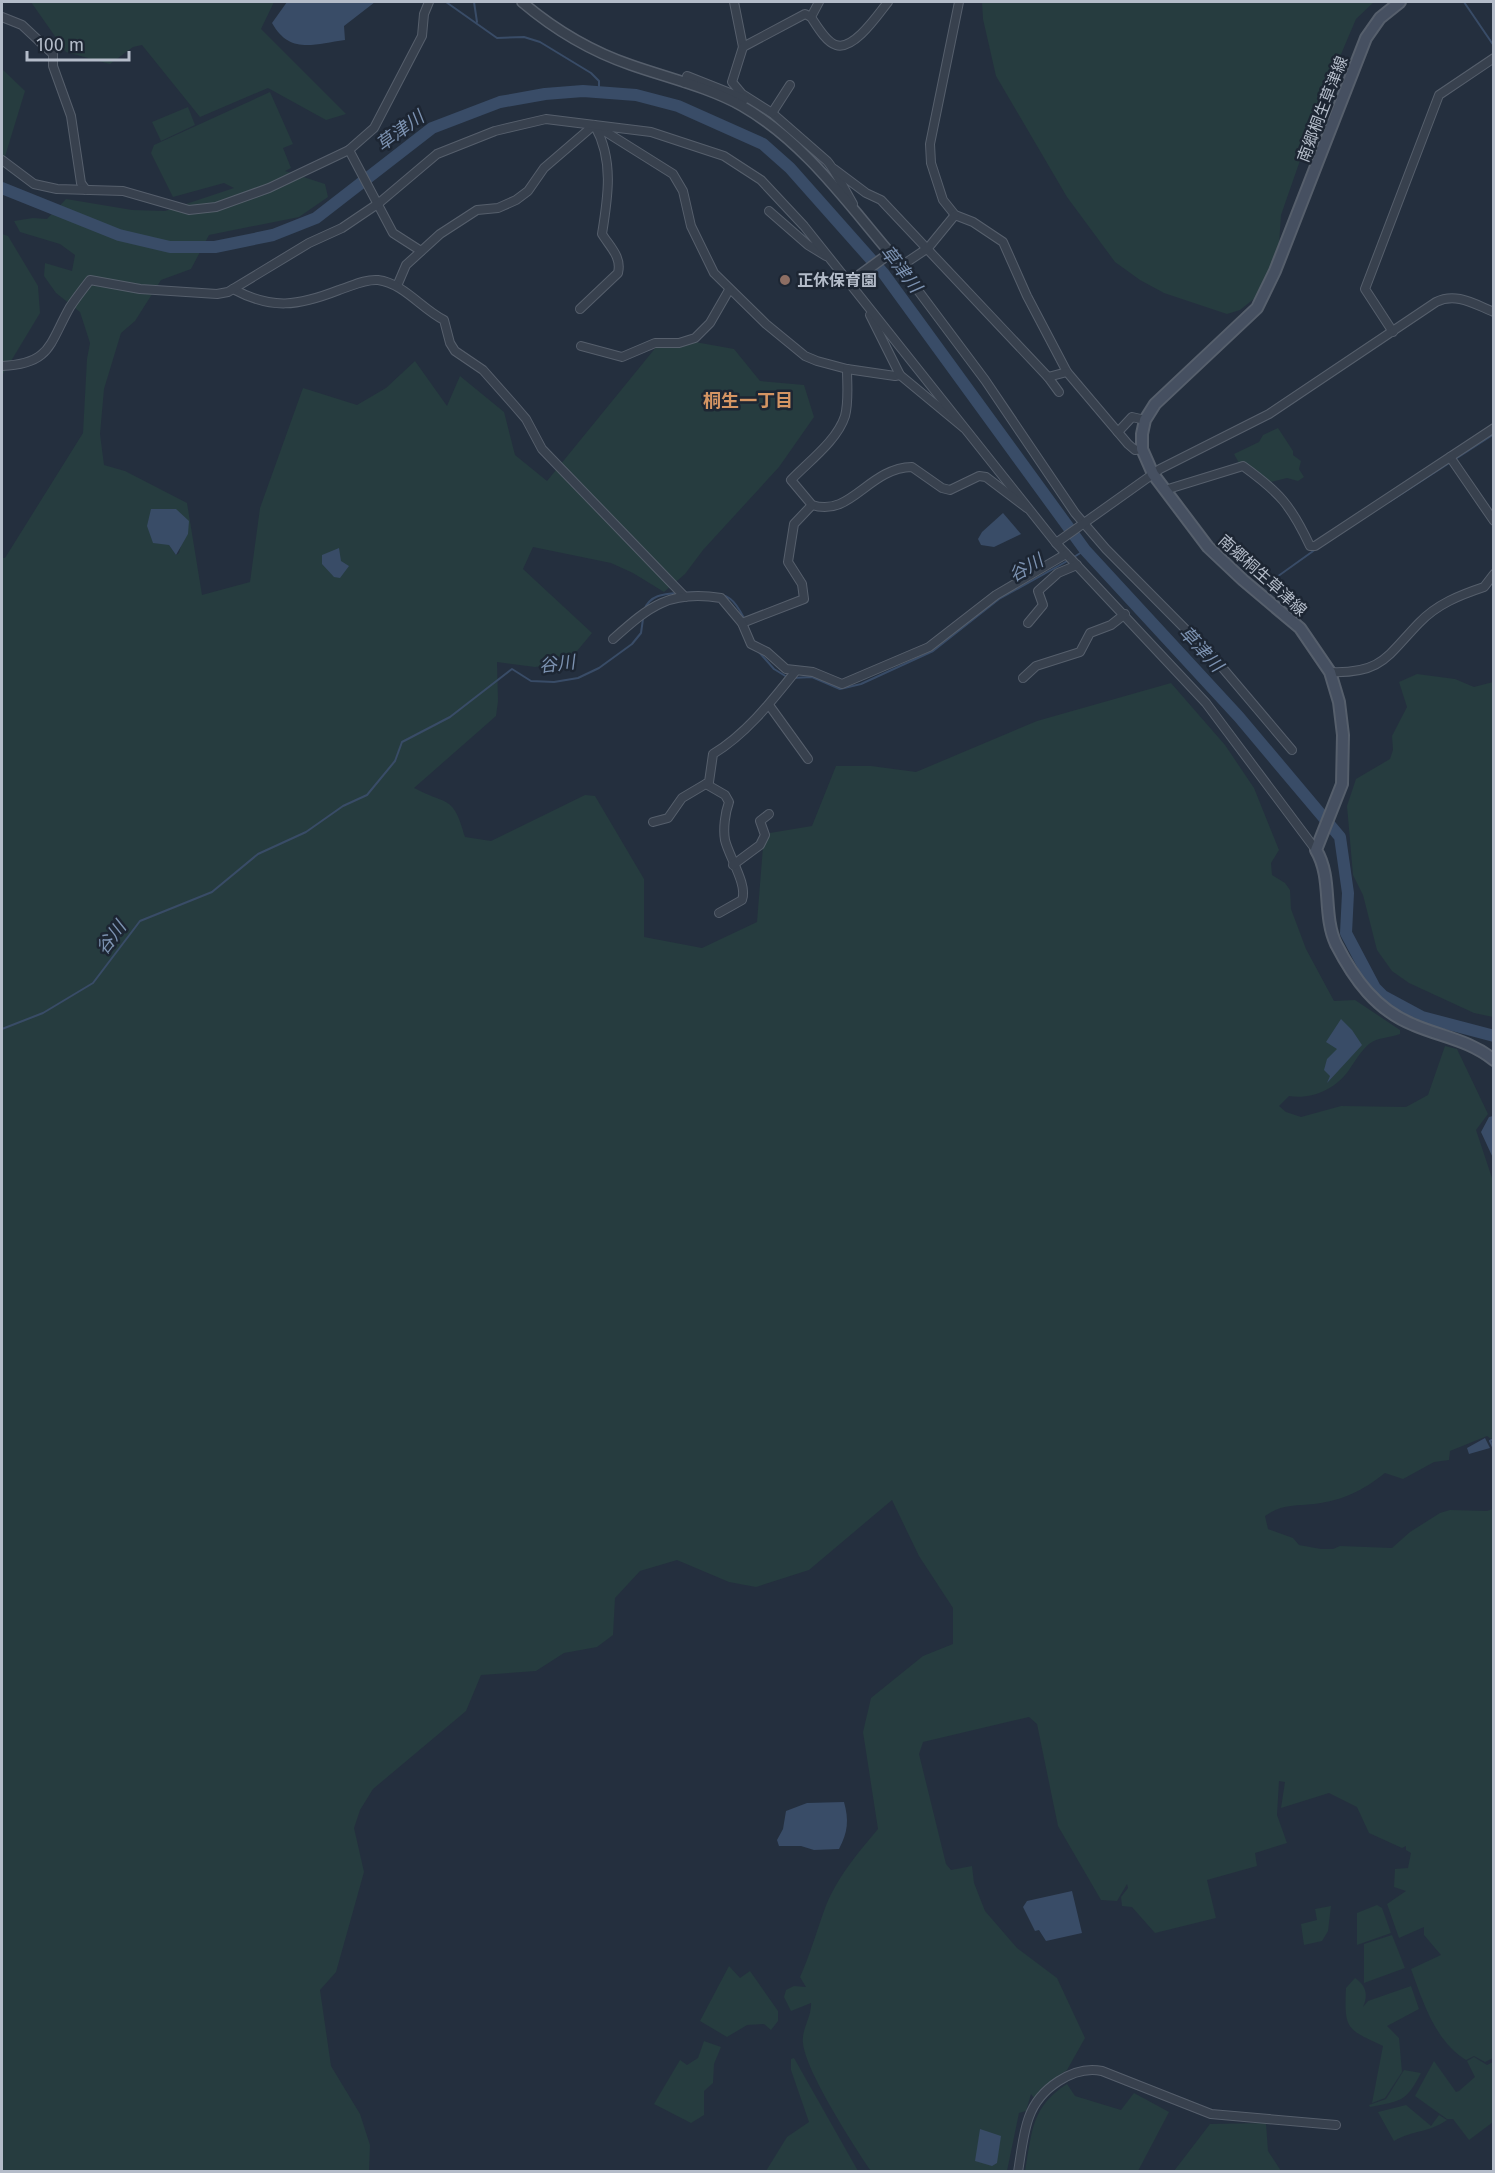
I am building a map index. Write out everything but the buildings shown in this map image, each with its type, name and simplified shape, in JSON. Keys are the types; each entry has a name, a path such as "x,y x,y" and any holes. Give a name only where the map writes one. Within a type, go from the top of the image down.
{"main road":[{"name":"南郷桐生草津線","path":"1145,420 1155,404 1257,308 1275,271 1366,39 1380,18 1400,2"},
{"path":"1142,449 1145,420"},
{"name":"南郷桐生草津線","path":"1142,449 1154,474 1198,534 1221,560 1300,628 1330,672 1339,702 1343,735 1342,784 1337,802 1316,850"},
{"path":"1316,850 1325,874 1330,928 1336,944 1368,996 1401,1019 1475,1046 1494,1060"}],"street":[{"path":"2,160 34,184 86,190 123,191 180,209 203,210 269,188 349,152 374,128 422,36 424,14 429,2"},
{"path":"522,2 548,24 594,51 685,82 741,106 766,123 815,164 887,255 901,266 985,380 1075,513 1106,549 1215,659 1292,750"},
{"path":"734,2 743,47 732,82 742,94 772,113 834,169 866,193 881,200 1048,377 1059,392"},
{"path":"811,17 819,2"},
{"path":"743,47 805,14 811,17 825,36 836,45 843,45 870,27 888,2"},
{"path":"959,2 930,144 931,164 943,200 955,215 973,222 1003,242 1027,296 1067,372 1135,450 1142,449"},
{"path":"2,17 22,25 53,54 53,66 71,116 81,183 86,190"},
{"path":"1393,332 1365,289 1439,95 1494,58"},
{"path":"685,82 687,76 755,102"},
{"path":"772,113 790,85"},
{"path":"2,366 24,365 48,351 71,307 90,280 140,289 217,294 233,289 309,243 342,228 436,154 495,131 546,119 566,119 651,132 724,156 747,169 776,195 851,282 900,375 960,427 969,430"},
{"path":"397,286 406,265 440,234 477,210 498,208 516,200 528,191 544,168 594,125"},
{"path":"594,125 641,152 679,182 688,219 699,247 714,273 729,290 805,356 847,369 900,375"},
{"path":"580,309 618,273 620,266 617,255 602,234 610,184 602,139 594,125"},
{"path":"349,152 393,233 421,251"},
{"path":"834,169 839,182 853,203 852,208"},
{"path":"769,211 808,245 830,258"},
{"path":"901,266 928,248 955,215"},
{"path":"851,282 887,255"},
{"path":"233,289 266,304 278,305 319,298 365,280 379,280 397,286 422,308 444,320 448,326 450,343 455,351 483,370 526,419 542,449 685,597"},
{"path":"581,346 622,357 656,343 695,339 710,323 729,290"},
{"path":"1060,541 1154,474 1269,414 1447,297 1456,297 1494,312"},
{"path":"862,301 969,430 1029,508 1060,541 1066,554 1125,614 1206,703 1316,850"},
{"path":"847,369 847,405 844,418 832,437 791,480 812,505 831,508 844,504 879,476 912,467 942,488 950,490 979,476 986,477 1025,508 1029,508"},
{"path":"1048,377 1067,372"},
{"path":"1118,432 1132,417 1145,420"},
{"path":"1165,490 1243,466 1266,481 1288,504 1310,546 1315,546 1494,428"},
{"path":"1450,457 1494,521"},
{"path":"742,623 804,599 802,584 788,562 794,524 812,505"},
{"path":"613,639 658,602 685,597 721,598 742,623 751,644 766,652 786,669 795,672 813,672 842,684 929,648 996,595 1066,554"},
{"path":"1028,623 1043,605 1038,591 1058,573 1077,565"},
{"path":"1330,672 1351,671 1380,664 1400,646 1420,621 1458,594 1484,587 1494,574"},
{"path":"1023,678 1036,666 1080,652 1090,633 1111,625 1125,614"},
{"path":"653,822 668,818 682,798 706,784 711,774 710,762 713,754 729,745 770,705 795,672"},
{"path":"770,705 808,759"},
{"path":"706,784 725,795 729,802 724,837 733,865 743,884 742,900 719,913"},
{"path":"733,865 760,845 765,835 760,820 769,814"},
{"path":"1018,2172 1027,2122 1034,2106 1052,2087 1083,2069 1102,2071 1211,2114 1336,2125"}],"green space":[{"path":"31,2 274,2 261,29 346,114 326,120 268,88 200,117 142,45 133,47 110,64 66,52"},
{"path":"982,2 1374,2 1356,19 1319,106 1281,215 1277,276 1260,294 1240,310 1227,314 1164,293 1140,280 1115,262 1067,197 996,76 983,19"},
{"path":"2,69 25,91 3,163 2,162"},
{"path":"270,92 293,144 283,148 291,168 285,171 325,184 328,197 299,217 209,235 191,269 161,280 135,321 121,333 104,389 100,434 104,465 125,471 187,503 202,595 250,582 260,508 303,388 357,405 386,388 415,361 447,406 460,376 504,412 515,455 547,481 657,346 695,342 734,349 760,381 804,385 814,417 779,467 703,550 685,574 664,592 611,563 533,547 523,569 592,633 567,663 535,667 497,662 496,716 414,788 453,807 465,837 491,841 585,795 595,796 644,879 644,937 702,948 757,922 764,834 812,826 836,766 871,766 916,772 1037,721 1171,683 1225,745 1254,788 1279,850 1271,863 1272,875 1285,883 1290,890 1291,909 1306,949 1334,1001 1355,1000 1400,1030 1400,1034 1369,1044 1344,1077 1330,1088 1314,1095 1289,1096 1279,1106 1286,1112 1301,1117 1341,1106 1406,1107 1428,1095 1445,1046 1457,1049 1488,1114 1476,1130 1493,1181 1493,1437 1491,1439 1487,1436 1450,1451 1449,1460 1434,1462 1403,1479 1385,1473 1360,1490 1344,1497 1314,1504 1283,1507 1265,1516 1268,1529 1293,1538 1299,1545 1321,1549 1333,1549 1340,1546 1392,1548 1410,1532 1440,1513 1450,1510 1487,1511 1493,1509 1493,2058 1485,2062 1474,2056 1466,2060 1446,2042 1431,2020 1411,1969 1441,1955 1424,1935 1424,1927 1399,1938 1387,1904 1406,1891 1394,1887 1395,1869 1408,1868 1411,1853 1406,1850 1406,1846 1402,1848 1369,1833 1357,1807 1329,1793 1281,1808 1285,1782 1279,1781 1277,1815 1287,1843 1255,1853 1257,1866 1207,1880 1216,1918 1155,1933 1132,1907 1122,1906 1121,1897 1128,1888 1127,1884 1117,1901 1101,1900 1058,1826 1037,1724 1029,1717 923,1742 919,1754 946,1864 951,1870 972,1866 974,1883 985,1911 1017,1948 1057,1978 1085,2038 1067,2070 1042,2088 1034,2098 1031,2094 1026,2111 1019,2113 1007,2171 871,2171 831,2108 806,2055 803,2038 811,2003 791,2011 784,1997 786,1990 794,1986 806,1987 800,1977 834,1889 847,1868 878,1829 863,1732 871,1698 923,1656 953,1644 953,1608 919,1556 892,1500 809,1570 756,1587 729,1582 677,1560 640,1571 615,1598 613,1635 597,1647 564,1653 536,1671 481,1675 466,1711 373,1789 360,1810 354,1828 364,1872 336,1972 320,1990 331,2066 360,2114 370,2145 369,2171 2,2171 2,558 5,558 83,433 90,343 80,312 56,293 44,276 45,263 72,271 75,255 60,244 20,232 14,221 33,218 47,219 66,199 132,210 165,211 234,188 224,183 173,197 151,153 154,145","holes":["188,534 182,541 179,553 176,555 169,545"]},
{"path":"188,107 195,125 161,141 152,122"},
{"path":"2,234 8,236 38,286 40,313 2,376"},
{"path":"1278,428 1293,451 1293,455 1301,461 1299,469 1304,477 1298,481 1287,478 1271,482 1240,465 1234,454 1259,442 1263,435"},
{"path":"1417,674 1455,679 1474,687 1493,682 1493,1017 1474,1013 1409,983 1392,971 1377,950 1363,895 1353,875 1347,806 1356,779 1390,759 1393,750 1392,736 1407,707 1399,682"},
{"path":"1377,1905 1382,1908 1391,1933 1357,1945 1357,1913"},
{"path":"1331,1906 1328,1931 1322,1941 1304,1945 1301,1924 1317,1920 1315,1909"},
{"path":"1392,1935 1405,1968 1364,1983 1364,1944"},
{"path":"729,1966 740,1978 750,1971 778,2011 778,2021 771,2030 764,2024 747,2025 727,2037 700,2021"},
{"path":"1355,1978 1362,1984 1365,1991 1366,1999 1363,2007 1368,2001 1411,1986 1419,2009 1387,2026 1399,2038 1402,2072 1385,2098 1372,2103 1383,2046 1355,2031 1347,2020 1346,1988"},
{"path":"704,2041 721,2047 714,2064 713,2083 704,2091 704,2115 691,2123 654,2104 680,2060 687,2065 698,2058"},
{"path":"1474,2057 1487,2065 1493,2062 1493,2122 1469,2140 1453,2119 1447,2119 1415,2096 1434,2061 1456,2092 1459,2091 1475,2077 1467,2061"},
{"path":"794,2058 858,2171 766,2171 787,2137 809,2122 791,2070 791,2059"},
{"path":"1404,2070 1421,2073 1411,2090 1402,2099 1370,2107 1369,2105 1386,2099"},
{"path":"1067,2084 1075,2096 1121,2110 1134,2093 1169,2112 1138,2171 1025,2171 1032,2132 1040,2111 1055,2093"},
{"path":"1406,2105 1431,2126 1439,2115 1447,2120 1394,2141 1378,2112"},
{"path":"1266,2123 1268,2151 1281,2171 1174,2171 1210,2124"}],"water":[{"path":"287,2 375,2 344,26 345,40 304,45 287,40 272,23"},
{"path":"151,509 176,509 189,521 188,534 176,555 169,545 153,543 147,526"},
{"path":"1003,513 1021,534 994,547 981,545 978,539 982,532"},
{"path":"339,548 341,561 349,566 340,578 334,577 322,564 322,555"},
{"path":"1341,1019 1362,1045 1327,1083 1330,1076 1324,1070 1327,1059 1337,1049 1326,1042"},
{"path":"1494,1116 1493,1158 1481,1132 1489,1117"},
{"path":"1485,1438 1490,1448 1469,1454 1467,1448"},
{"path":"844,1802 847,1826 839,1849 814,1850 801,1846 779,1846 777,1840 783,1829 786,1811 807,1803"},
{"path":"1072,1891 1082,1933 1046,1941 1039,1930 1035,1931 1023,1907 1027,1901"},
{"path":"980,2129 1001,2136 997,2163 992,2166 975,2161"}],"waterway":[{"path":"446,2 497,38 524,37 540,42 591,73 599,81 599,93"},
{"path":"474,2 477,22"},
{"path":"1464,2 1494,46"},
{"name":"草津川","path":"2,188 119,235 170,247 215,247 273,235 316,218 432,128 500,102 545,94 583,91 636,95 678,106 763,144 790,168 884,274 1085,550 1239,717 1340,837 1348,893 1346,933 1375,988 1383,996 1422,1017 1494,1036"},
{"path":"1389,502 1494,434"},
{"path":"1267,584 1316,549"},
{"name":"谷川","path":"1074,557 1085,550"},
{"name":"谷川","path":"792,678 812,677 840,689 861,684 933,651 999,599 1069,560"},
{"name":"谷川","path":"687,593 699,592"},
{"name":"谷川","path":"644,610 653,598 678,593"},
{"name":"谷川","path":"708,593 726,596 737,606 744,618"},
{"name":"谷川","path":"2,1029 43,1013 93,983 140,921 212,892 258,854 306,832 343,806 367,795 395,761 402,742 450,717 512,669 531,681 554,682 578,678 599,668 632,644 641,633 643,619"},
{"name":"谷川","path":"758,651 774,669 787,677"},
{"path":"1494,1439 1490,1441 1494,1449"}],"place":[{"name":"正休保育園","path":"785,280"}],"district":[{"name":"桐生一丁目","path":"748,401"}]}
